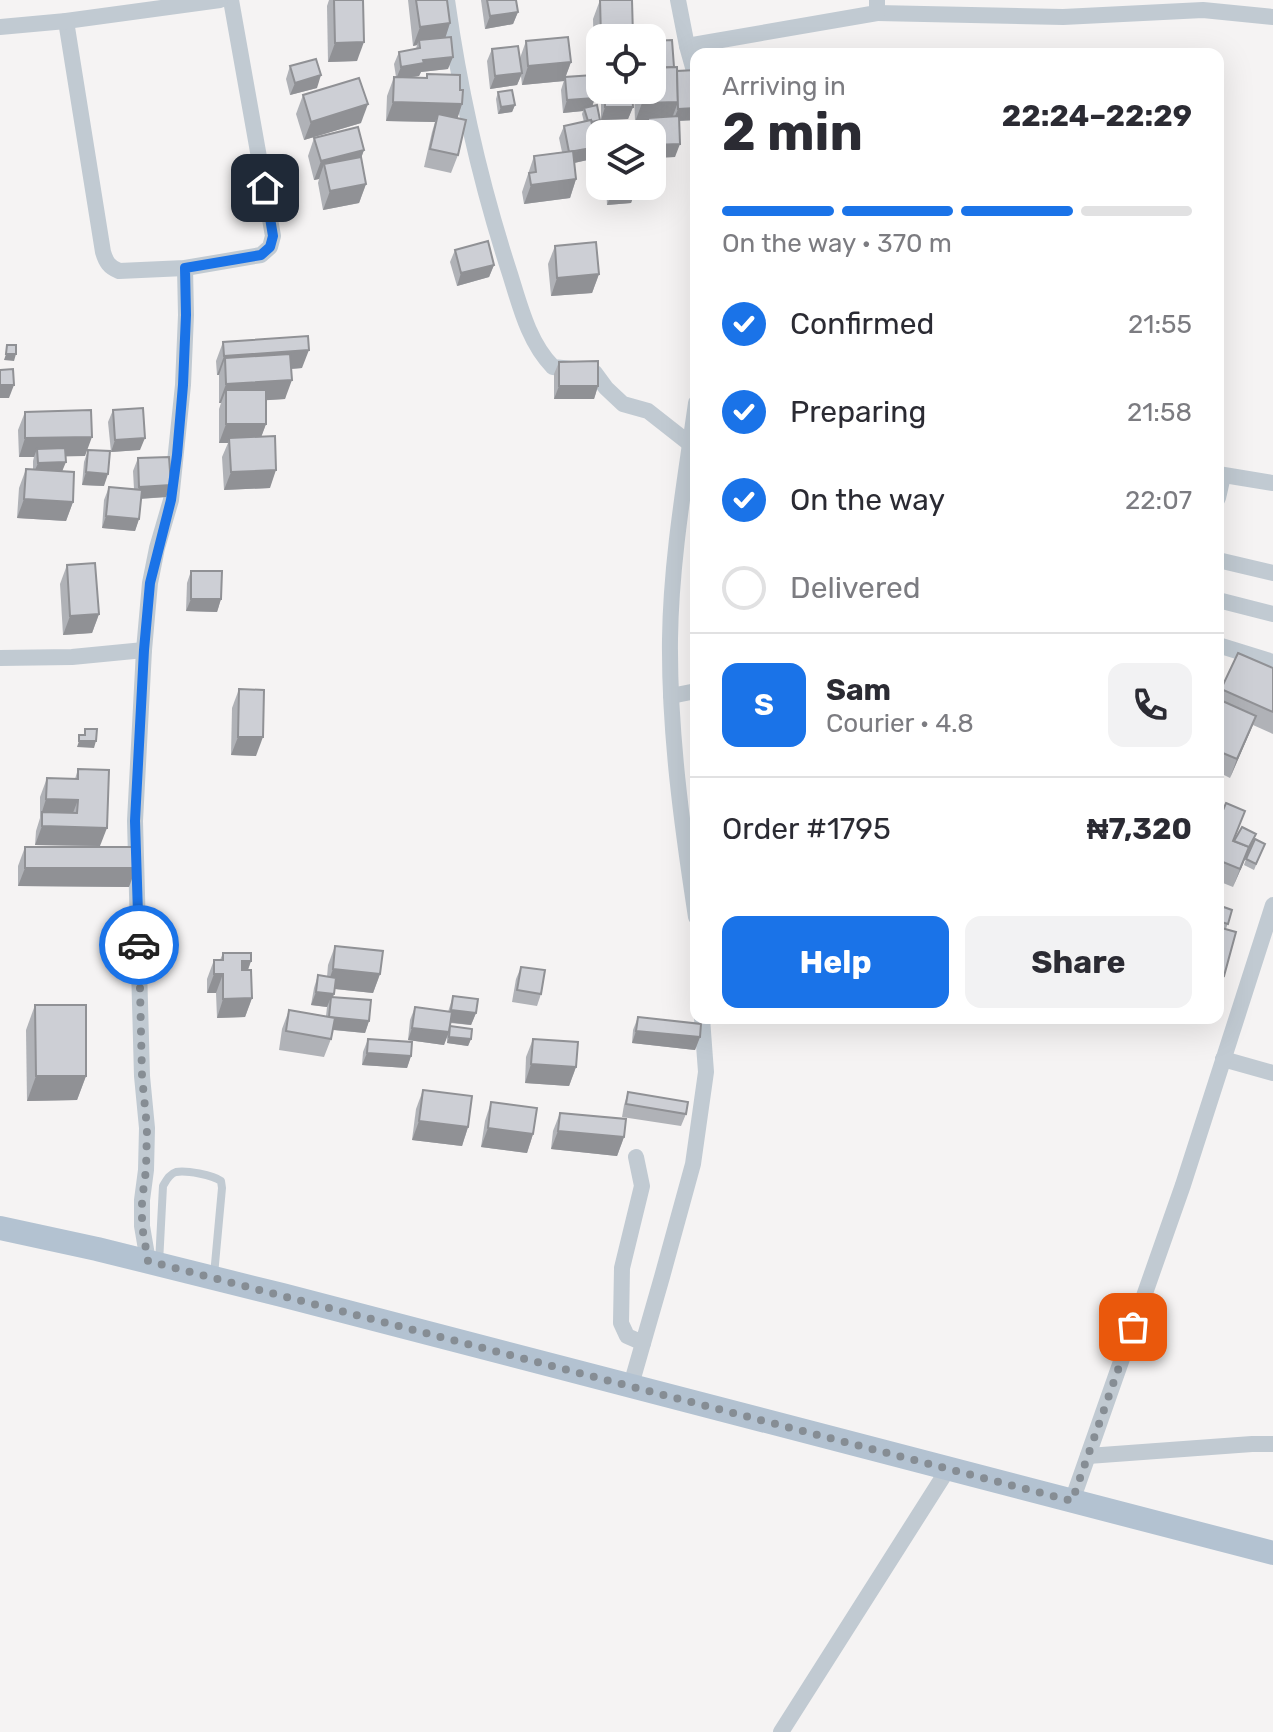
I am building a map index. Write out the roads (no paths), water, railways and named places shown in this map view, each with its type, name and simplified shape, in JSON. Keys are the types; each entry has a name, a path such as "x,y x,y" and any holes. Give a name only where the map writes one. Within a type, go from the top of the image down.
{"main road":[{"path":"0,1228 214,1278 1273,1553"}],"street":[{"path":"0,27 220,0"},
{"path":"66,21 100,236 107,262 119,271 185,268 261,255 270,247 273,236 231,0"},
{"path":"447,0 456,62 476,151 500,243 531,333 553,367 595,373 623,404 648,411 690,444 677,544 670,638 671,696 682,826 690,878"},
{"path":"678,0 690,57"},
{"path":"687,46 711,48 877,6 1063,17 1203,10 1273,17"},
{"path":"154,1263 142,1213 147,1128 142,1076 135,821 150,583 171,500 177,455 186,315 185,268"},
{"path":"1224,476 1273,483"},
{"path":"1224,561 1273,573"},
{"path":"1224,602 1273,614"},
{"path":"1224,647 1273,662"},
{"path":"0,658 72,657 144,650"},
{"path":"671,696 690,692"},
{"path":"1072,1501 1183,1185 1273,905"},
{"path":"631,1385 693,1164 706,1072 702,1024"},
{"path":"1223,1059 1273,1073"},
{"path":"636,1157 642,1186 622,1268 621,1323 627,1336 643,1343"},
{"path":"1088,1456 1273,1444"},
{"path":"781,1732 948,1469"}],"lane":[{"path":"154,1263 163,1186 169,1176 175,1172 214,1175 221,1181 222,1188 214,1278"}]}
